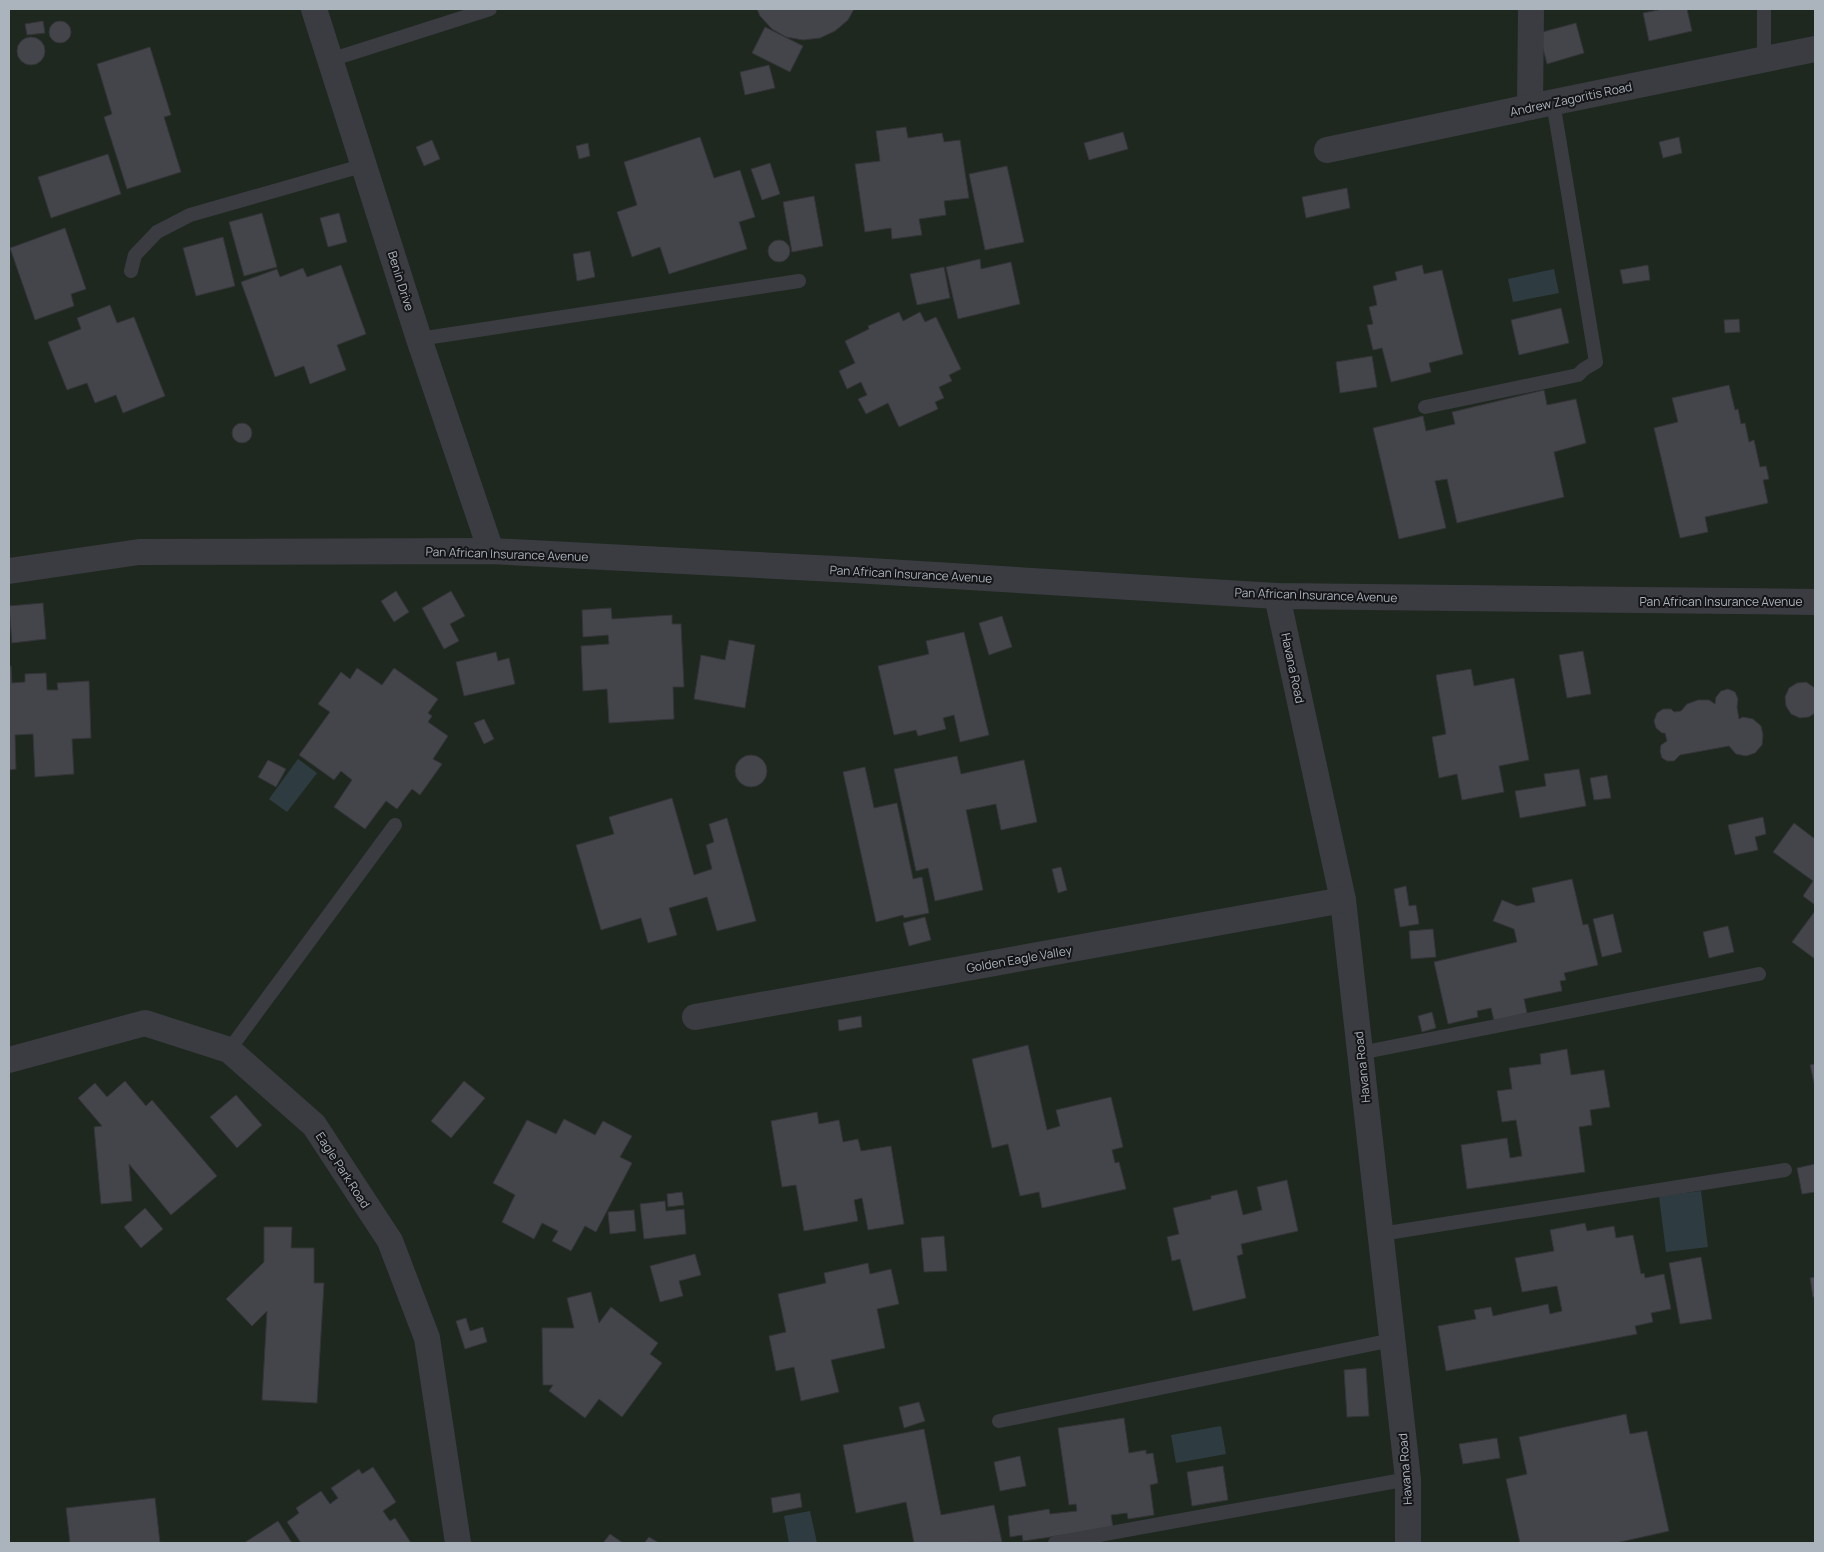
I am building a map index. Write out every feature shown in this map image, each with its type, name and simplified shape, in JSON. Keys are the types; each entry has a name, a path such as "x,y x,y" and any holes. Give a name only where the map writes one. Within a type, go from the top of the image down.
{"street":[{"name":"Benin Drive","path":"314,9 419,339 492,551"},
{"path":"1532,9 1542,104"},
{"name":"Andrew Zagoritis Road","path":"1327,150 1815,49"},
{"name":"Pan African Insurance Avenue","path":"9,571 139,552 492,551 854,570 1277,596 1815,602"},
{"name":"Havana Road","path":"1277,596 1343,900 1408,1479 1408,1543"},
{"name":"Golden Eagle Valley","path":"695,1017 1343,900"},
{"name":"Eagle Park Road","path":"9,1060 145,1023 229,1050 314,1126 390,1241 427,1338 458,1543"}],"lane":[{"path":"330,60 490,9"},
{"path":"1764,9 1764,59"},
{"path":"1425,407 1578,375 1596,362 1542,104"},
{"path":"131,271 135,255 157,232 190,215 365,165"},
{"path":"419,339 799,281"},
{"path":"229,1050 395,825"},
{"path":"1360,1053 1760,974"},
{"path":"1381,1234 1784,1170"},
{"path":"999,1421 1392,1340"},
{"path":"1055,1543 1408,1479"}],"shaded area":[{"path":"9,9 1815,9 1815,1543 9,1543"},
{"path":"1554,269 1559,293 1513,302 1508,279"},
{"path":"298,759 317,773 287,812 269,799"},
{"path":"1701,1191 1708,1247 1666,1252 1659,1196"},
{"path":"1221,1426 1226,1454 1176,1463 1171,1435"},
{"path":"810,1511 817,1543 789,1543 784,1516"}],"building":[{"path":"757,9 854,9 848,20 835,31 820,38 803,40 786,37 772,29 760,16"},
{"path":"1663,9 1687,9 1692,31 1649,41 1643,13"},
{"path":"43,21 45,33 27,35 25,24"},
{"path":"60,21 68,24 71,32 68,40 60,43 52,40 49,32 52,24"},
{"path":"1576,23 1584,53 1547,64 1539,33"},
{"path":"765,27 803,46 790,72 752,53"},
{"path":"31,37 41,41 45,51 41,61 31,65 21,61 17,51 21,41"},
{"path":"150,47 171,115 164,117 181,172 127,189 104,117 112,114 97,64"},
{"path":"769,65 775,88 745,95 740,72"},
{"path":"906,127 908,138 942,133 944,142 960,140 969,198 944,201 946,215 919,219 922,235 892,239 891,228 865,232 855,164 880,161 876,131"},
{"path":"1123,132 1128,149 1089,160 1084,143"},
{"path":"700,137 714,178 740,170 755,217 739,222 747,249 669,274 660,247 632,257 617,212 637,205 624,162"},
{"path":"1679,137 1682,153 1663,158 1659,142"},
{"path":"432,140 440,159 424,166 416,147"},
{"path":"588,143 590,156 579,159 576,146"},
{"path":"108,154 121,194 51,218 38,177"},
{"path":"770,163 780,194 762,200 751,169"},
{"path":"1007,166 1024,242 985,250 969,174"},
{"path":"1347,188 1350,208 1306,218 1302,197"},
{"path":"814,196 823,246 792,252 783,202"},
{"path":"262,213 277,267 244,276 229,222"},
{"path":"339,213 347,242 328,247 320,218"},
{"path":"65,228 86,289 71,294 74,306 35,320 10,248"},
{"path":"223,237 235,286 196,296 183,248"},
{"path":"779,240 787,243 790,251 787,259 779,262 771,259 768,251 771,243"},
{"path":"590,251 595,277 577,281 573,254"},
{"path":"980,259 981,269 1011,262 1020,304 958,319 946,267"},
{"path":"341,265 366,334 337,345 346,370 310,384 304,366 275,377 241,282 277,269 280,277 303,268 307,277"},
{"path":"1422,265 1424,274 1442,270 1463,354 1429,363 1431,372 1391,382 1382,348 1373,350 1367,325 1373,324 1369,307 1377,305 1373,286 1397,280 1395,272"},
{"path":"1648,265 1650,280 1623,284 1620,270"},
{"path":"944,267 950,298 917,305 910,274"},
{"path":"110,305 117,323 134,317 165,396 123,413 116,395 95,403 87,383 67,390 48,342 81,329 77,318"},
{"path":"1561,308 1569,343 1519,355 1511,320"},
{"path":"899,312 903,321 920,312 925,322 936,317 961,369 949,375 952,381 939,387 944,398 935,402 938,409 899,427 888,403 866,414 858,399 867,395 861,382 847,389 839,371 855,363 845,341 869,329 868,326"},
{"path":"1739,319 1740,332 1725,333 1724,320"},
{"path":"1372,356 1377,387 1340,393 1336,362"},
{"path":"1729,385 1735,410 1738,409 1741,424 1745,423 1749,442 1754,440 1760,467 1766,466 1769,479 1763,480 1768,503 1705,517 1708,532 1680,538 1654,428 1678,422 1672,398"},
{"path":"1544,390 1547,405 1576,399 1586,443 1554,452 1564,497 1457,523 1447,479 1435,481 1446,528 1399,539 1373,428 1423,416 1426,431 1455,424 1452,412"},
{"path":"238,423 246,423 252,429 252,437 246,443 238,443 232,437 232,429"},
{"path":"396,591 409,612 394,622 381,601"},
{"path":"451,591 465,616 450,624 459,641 444,649 422,608"},
{"path":"43,603 46,639 12,643 9,606"},
{"path":"611,608 612,619 672,615 672,624 681,624 684,687 673,687 674,719 609,723 607,689 583,691 581,646 609,644 608,635 583,637 582,610"},
{"path":"1002,616 1012,647 989,655 979,623"},
{"path":"964,632 989,735 960,742 954,715 943,718 946,729 918,736 916,730 894,735 878,666 929,654 926,641"},
{"path":"729,640 755,645 745,708 694,699 701,655 725,660"},
{"path":"1583,651 1591,694 1567,698 1559,655"},
{"path":"496,652 498,661 509,658 515,684 464,696 456,662"},
{"path":"9,666 11,666 12,683 25,682 25,674 46,673 47,690 58,690 57,683 89,681 91,738 72,739 74,774 35,777 33,734 15,735 16,769 9,770"},
{"path":"357,668 382,685 394,668 438,699 428,713 432,716 428,722 448,736 433,759 442,764 420,795 412,789 397,809 386,801 365,829 334,807 352,780 341,771 334,780 299,755 330,712 318,704 341,672 350,679"},
{"path":"1471,669 1474,686 1514,678 1529,760 1499,766 1504,792 1462,800 1457,774 1439,778 1432,737 1446,734 1436,675"},
{"path":"1806,682 1815,688 1815,713 1809,717 1800,718 1791,714 1786,706 1785,697 1789,688 1797,683"},
{"path":"1728,689 1735,692 1738,699 1739,719 1743,717 1753,719 1761,726 1763,735 1762,745 1755,753 1746,756 1736,754 1729,746 1680,755 1674,761 1667,761 1662,758 1661,745 1667,741 1665,733 1656,728 1654,721 1657,713 1663,709 1671,709 1674,712 1681,711 1687,704 1698,700 1709,700 1715,704 1716,697 1721,691"},
{"path":"484,719 494,739 484,744 474,723"},
{"path":"751,755 757,756 762,760 766,765 766,777 762,782 757,786 751,787 745,786 740,782 736,777 735,771 736,765 740,760 745,756"},
{"path":"957,756 961,774 1024,760 1037,822 1001,830 996,804 966,810 983,890 935,901 928,868 916,871 894,769"},
{"path":"268,760 286,769 276,787 258,777"},
{"path":"865,767 874,808 897,803 913,879 922,877 929,913 904,918 903,915 876,922 843,772"},
{"path":"1579,769 1586,806 1520,818 1515,791 1546,786 1544,774"},
{"path":"1607,775 1611,798 1594,800 1590,778"},
{"path":"672,798 694,875 712,869 706,845 714,842 709,824 727,818 756,921 717,931 707,897 669,908 677,935 648,943 641,918 601,930 576,845 614,834 609,817"},
{"path":"1763,817 1766,834 1755,837 1758,850 1735,855 1728,825"},
{"path":"1794,823 1815,839 1815,905 1803,896 1813,881 1773,852"},
{"path":"1061,867 1067,890 1058,893 1052,869"},
{"path":"1572,879 1583,925 1588,924 1598,965 1564,973 1566,980 1560,981 1562,991 1524,999 1527,1013 1494,1021 1491,1008 1477,1011 1478,1017 1448,1024 1434,962 1517,942 1514,929 1493,921 1502,900 1517,906 1535,902 1532,888"},
{"path":"1406,886 1409,906 1416,905 1419,924 1400,927 1394,889"},
{"path":"1815,911 1815,959 1792,942"},
{"path":"1613,914 1622,952 1602,957 1593,919"},
{"path":"925,917 931,940 909,946 903,923"},
{"path":"1728,926 1734,952 1709,958 1703,932"},
{"path":"1433,929 1436,957 1411,959 1409,931"},
{"path":"1432,1012 1436,1028 1422,1032 1418,1016"},
{"path":"861,1016 862,1027 839,1031 838,1020"},
{"path":"1028,1045 1047,1130 1060,1126 1056,1110 1111,1097 1123,1147 1112,1150 1115,1163 1119,1162 1126,1189 1042,1208 1039,1192 1020,1196 1008,1144 992,1148 972,1059"},
{"path":"1567,1049 1571,1075 1604,1070 1610,1107 1590,1110 1592,1125 1579,1127 1585,1172 1467,1189 1461,1145 1507,1138 1510,1158 1522,1156 1516,1120 1502,1122 1497,1091 1512,1089 1509,1068 1541,1064 1540,1054"},
{"path":"1815,1064 1815,1087 1810,1065"},
{"path":"125,1081 146,1106 152,1100 217,1176 171,1215 129,1164 132,1201 101,1204 94,1127 102,1126 78,1098 95,1083 107,1097"},
{"path":"464,1081 485,1098 451,1138 431,1121"},
{"path":"236,1095 262,1125 237,1148 210,1117"},
{"path":"817,1112 819,1124 839,1120 843,1142 858,1139 861,1151 891,1146 904,1224 868,1230 862,1198 854,1200 858,1221 804,1231 796,1185 782,1187 771,1121"},
{"path":"564,1119 595,1135 603,1121 632,1136 620,1157 632,1163 596,1232 585,1226 571,1251 552,1241 558,1231 542,1223 534,1239 502,1222 515,1195 493,1183 527,1120 556,1134"},
{"path":"1815,1164 1815,1192 1802,1194 1797,1168"},
{"path":"1287,1180 1298,1231 1241,1244 1243,1254 1237,1256 1246,1298 1193,1311 1180,1259 1172,1261 1167,1237 1179,1234 1173,1208 1211,1199 1211,1196 1237,1190 1243,1215 1262,1210 1257,1187"},
{"path":"682,1192 684,1205 668,1207 667,1194"},
{"path":"665,1201 666,1211 684,1209 686,1234 644,1239 640,1204"},
{"path":"145,1208 163,1229 141,1248 124,1227"},
{"path":"634,1210 636,1231 610,1234 608,1212"},
{"path":"1585,1223 1587,1231 1614,1226 1616,1238 1633,1235 1641,1274 1644,1273 1645,1278 1664,1274 1671,1309 1651,1313 1653,1322 1635,1326 1637,1334 1446,1371 1438,1326 1476,1319 1474,1310 1491,1307 1493,1316 1548,1304 1550,1314 1562,1311 1557,1286 1522,1292 1515,1258 1554,1251 1550,1230"},
{"path":"264,1227 292,1227 291,1248 314,1248 314,1283 324,1283 317,1403 262,1400 267,1311 252,1326 226,1299 264,1262"},
{"path":"944,1236 947,1271 924,1272 921,1238"},
{"path":"695,1254 701,1275 679,1281 683,1296 660,1302 650,1266"},
{"path":"1701,1257 1712,1319 1680,1324 1669,1263"},
{"path":"868,1263 870,1274 891,1269 899,1304 877,1309 885,1348 831,1360 839,1392 801,1401 794,1367 776,1371 769,1336 786,1332 778,1294 826,1283 824,1273"},
{"path":"1815,1277 1815,1297 1813,1297 1810,1278"},
{"path":"591,1292 599,1323 611,1307 658,1343 650,1354 662,1363 622,1417 599,1399 585,1418 549,1391 553,1385 543,1385 542,1328 574,1328 567,1298"},
{"path":"466,1318 470,1331 483,1327 487,1342 465,1349 456,1321"},
{"path":"1366,1368 1369,1416 1347,1417 1344,1370"},
{"path":"919,1402 925,1421 904,1428 899,1407"},
{"path":"1626,1414 1630,1434 1647,1431 1669,1531 1616,1543 1520,1543 1506,1479 1527,1474 1519,1437"},
{"path":"1124,1418 1129,1453 1146,1450 1146,1454 1153,1453 1158,1483 1150,1485 1154,1515 1128,1519 1127,1513 1111,1515 1113,1528 1023,1541 1022,1535 1010,1537 1008,1516 1049,1509 1050,1514 1077,1511 1076,1504 1069,1505 1058,1428"},
{"path":"924,1429 941,1515 994,1505 1002,1542 914,1543 906,1502 856,1513 843,1445"},
{"path":"1497,1438 1500,1458 1463,1464 1459,1444"},
{"path":"1020,1456 1026,1486 1000,1491 994,1462"},
{"path":"1223,1466 1228,1500 1192,1506 1187,1472"},
{"path":"373,1467 396,1502 383,1511 390,1521 395,1518 411,1543 301,1543 287,1522 299,1513 296,1508 321,1491 330,1504 338,1498 331,1488 359,1469 362,1474"},
{"path":"800,1493 802,1507 773,1513 771,1498"},
{"path":"155,1498 160,1543 70,1543 66,1508"},
{"path":"278,1521 292,1543 244,1543"},
{"path":"610,1534 623,1543 603,1543"},
{"path":"649,1537 659,1543 644,1543"}]}
